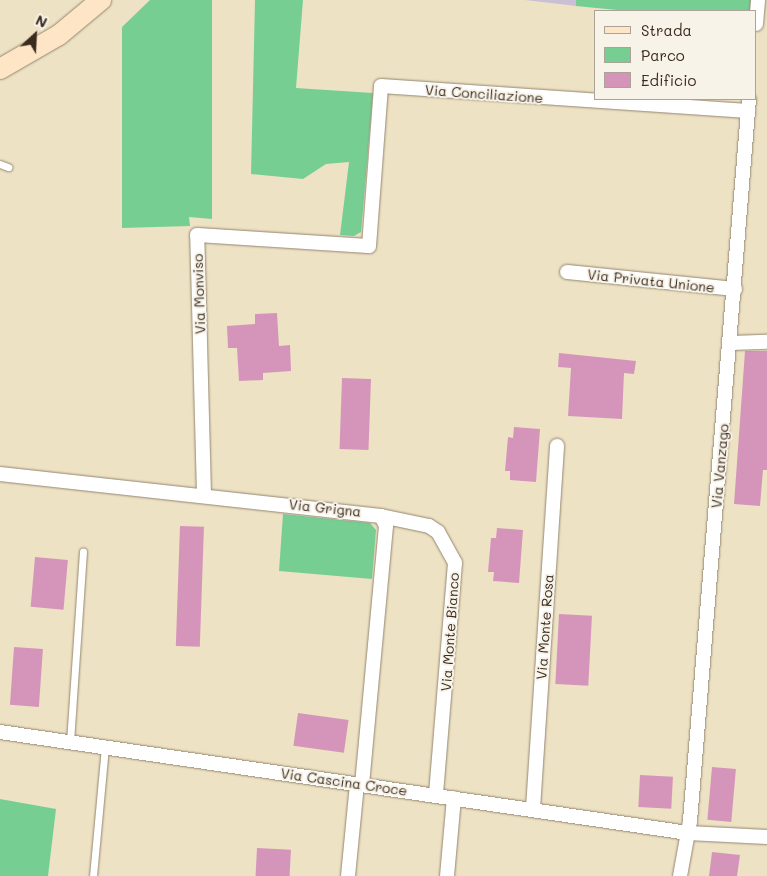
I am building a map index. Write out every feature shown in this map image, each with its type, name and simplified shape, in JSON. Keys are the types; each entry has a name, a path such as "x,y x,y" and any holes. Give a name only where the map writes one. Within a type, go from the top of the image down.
{"street":[{"path":"0,68 73,25 101,0"},
{"path":"0,58 39,46"},
{"name":"Via Conciliazione","path":"368,246 381,86 594,97"},
{"name":"Via Conciliazione","path":"651,100 748,105"},
{"name":"Via Vanzago","path":"680,876 688,833 731,343 748,105"},
{"name":"Via Monviso","path":"204,495 197,235 368,246"},
{"name":"Via Privata Unione","path":"567,272 735,289"},
{"path":"731,343 767,342"},
{"name":"Via Monte Rosa","path":"533,808 557,446"},
{"name":"Via Grigna","path":"0,474 381,516 386,526 360,784 348,876"},
{"name":"Via Monte Bianco","path":"381,516 429,526 438,532 455,563 436,795"},
{"name":"Via Cascina Croce","path":"0,732 533,808 688,833 767,836"},
{"path":"447,876 454,798"}],"lane":[{"path":"0,164 8,168"},
{"path":"70,742 83,551"},
{"path":"93,876 105,747"}],"shaded area":[{"path":"525,0 576,0 576,6"}],"green space":[{"path":"150,0 212,0 212,219 189,217 190,226 122,228 122,27"},
{"path":"255,0 303,0 296,88 373,93 361,232 354,236 340,235 349,162 326,164 303,179 251,174"},
{"path":"576,0 751,0 750,10 617,10 576,6"},
{"path":"283,514 370,523 376,530 372,579 279,571"},
{"path":"0,799 56,809 48,876 0,876"}],"building":[{"path":"277,313 279,346 290,345 291,371 263,373 263,380 239,381 237,348 228,348 227,326 255,324 255,314"},
{"path":"745,351 767,351 767,470 763,470 760,506 734,504"},
{"path":"559,353 636,361 634,374 624,373 622,419 568,416 571,368 558,367"},
{"path":"342,378 371,379 369,450 340,449"},
{"path":"514,427 540,429 536,482 510,480 510,471 505,471 508,437 513,438"},
{"path":"180,526 204,527 200,647 176,646"},
{"path":"497,528 523,530 519,583 493,581 494,572 488,572 491,538 496,538"},
{"path":"35,557 68,560 64,610 31,607"},
{"path":"559,614 592,616 588,686 555,684"},
{"path":"14,647 43,649 39,707 10,705"},
{"path":"298,713 349,720 344,753 293,746"},
{"path":"712,767 736,769 731,822 707,820"},
{"path":"640,775 673,777 671,809 638,807"},
{"path":"257,848 291,850 290,876 256,876"},
{"path":"712,852 740,855 737,876 709,876"}]}
